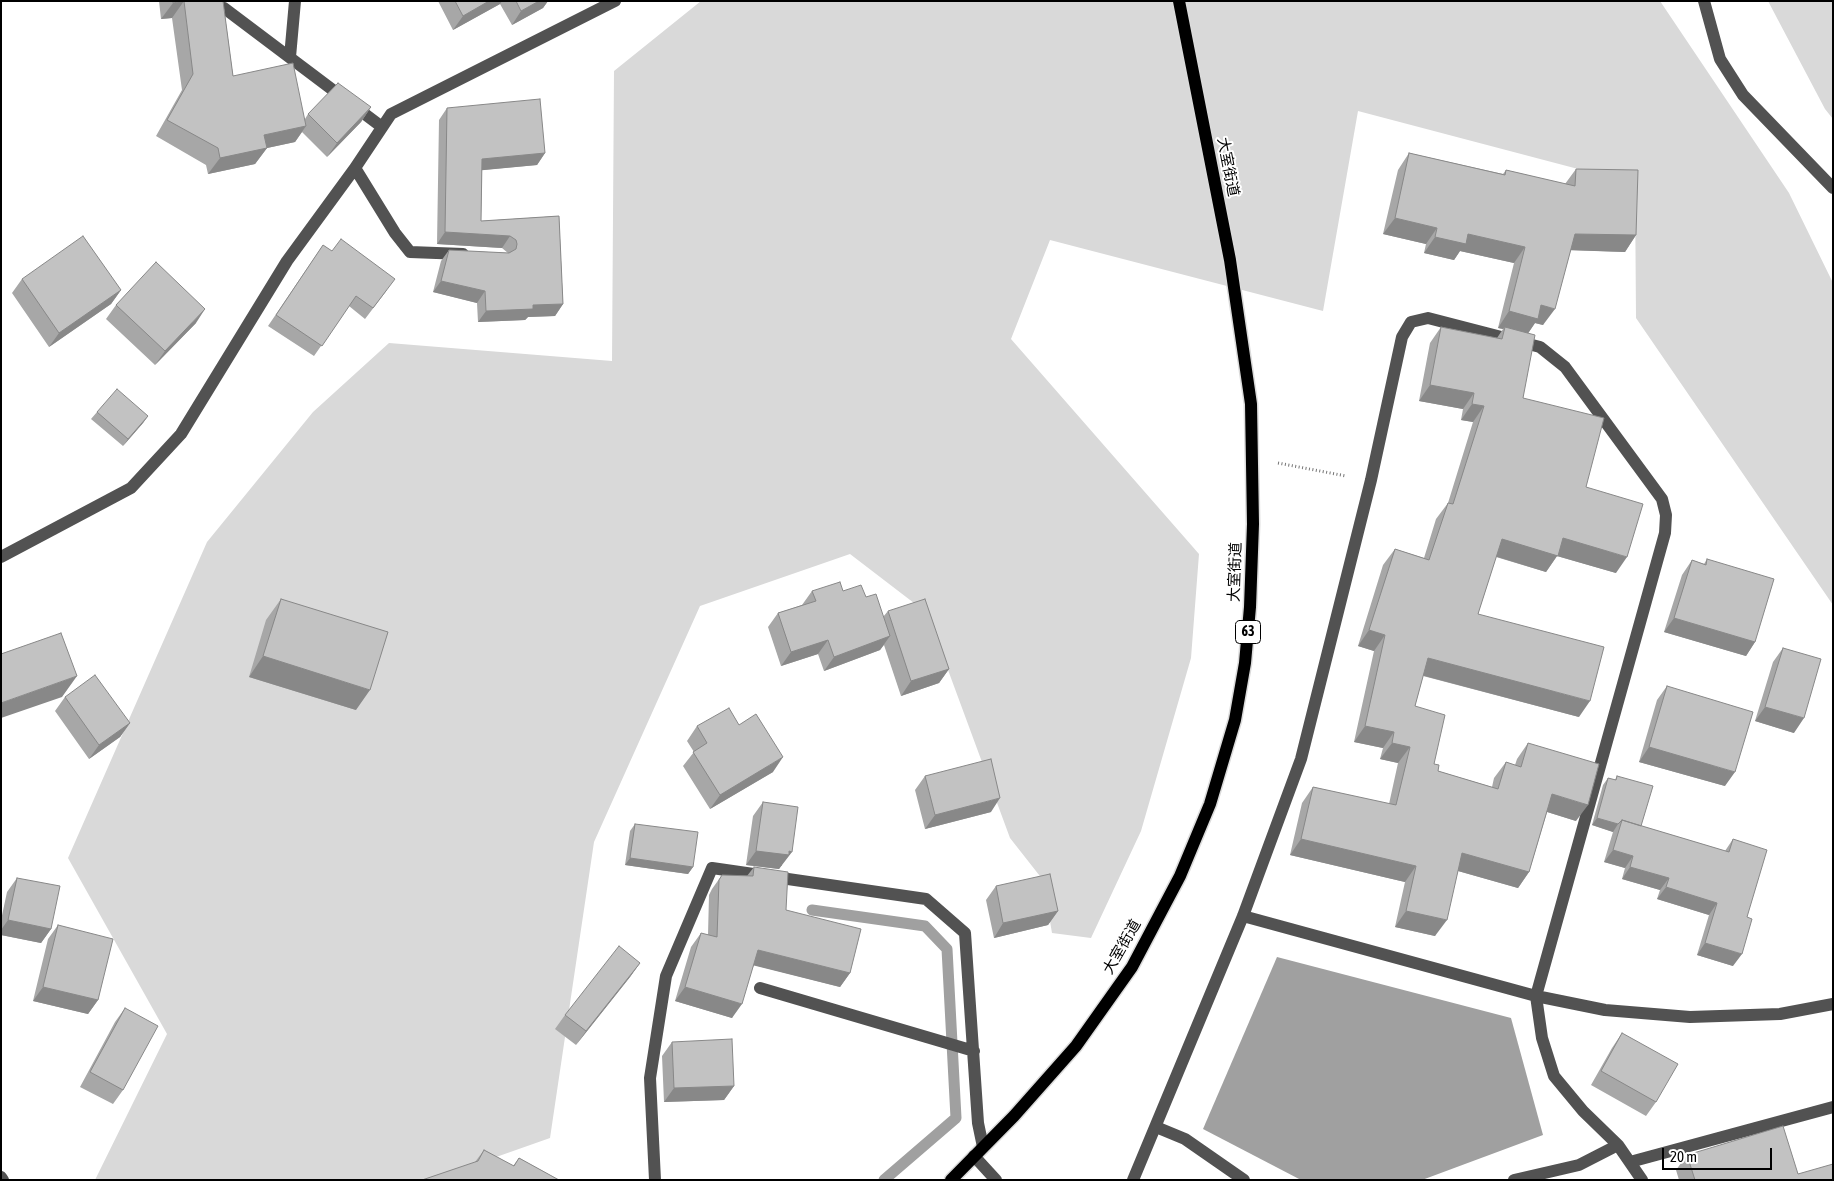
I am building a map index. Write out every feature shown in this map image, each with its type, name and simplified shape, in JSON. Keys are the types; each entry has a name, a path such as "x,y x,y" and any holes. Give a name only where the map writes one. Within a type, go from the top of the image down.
{"main road":[{"name":"大室街道","path":"951,1180 1014,1116 1076,1046 1136,959 1180,876 1210,804 1235,720 1245,663 1250,607 1253,524 1251,404 1230,260 1179,1"}],"street":[{"path":"290,57 295,1"},
{"path":"1,557 131,488 181,434 287,261 391,114 615,1"},
{"path":"1704,1 1720,59 1743,95 1833,188"},
{"path":"224,8 382,127"},
{"path":"354,168 395,233 410,252 473,255"},
{"path":"1133,1180 1243,916 1301,759 1371,480 1402,337 1411,322 1428,318 1540,346 1565,367 1662,499 1666,515 1665,533 1536,996 1542,1038 1554,1076 1583,1112 1618,1145 1642,1180"},
{"path":"655,1180 650,1078 666,976 712,868 926,899 965,933 974,1051 978,1152 996,1180"},
{"path":"1243,916 1536,996 1605,1010 1690,1017 1780,1014 1833,1004"},
{"path":"760,988 974,1051"},
{"path":"1630,1162 1833,1107"},
{"path":"1156,1127 1185,1139 1244,1180"},
{"path":"1514,1180 1579,1165 1618,1145"}],"path":[{"path":"1274,462 1371,480"}],"shaded area":[{"path":"701,1 1660,1 1789,193 1833,283 1833,605 1636,318 1635,184 1358,111 1323,311 1050,240 1011,339 1199,554 1191,658 1141,831 1091,938 1052,933 1043,880 1010,838 927,613 850,554 700,606 594,842 550,1138 431,1180 95,1180 167,1034 68,858 207,542 313,412 389,343 612,361 614,71"},
{"path":"1768,1 1833,1 1833,119 1825,109"},
{"path":"1277,957 1511,1018 1543,1135 1422,1180 1301,1180 1203,1129"}],"building":[{"path":"184,1 223,1 233,76 293,63 306,126 264,135 267,148 220,158 218,148 167,120 193,74"},
{"path":"455,1 489,1 463,16"},
{"path":"516,1 539,1 521,11"},
{"path":"338,83 371,107 337,143 308,114"},
{"path":"540,99 545,153 482,159 481,221 559,216 563,304 533,305 533,309 486,311 485,291 441,281 449,250 509,253 516,249 517,244 516,240 510,236 445,232 447,108"},
{"path":"1409,153 1505,175 1506,170 1575,186 1576,169 1638,170 1636,235 1575,234 1555,309 1541,305 1538,319 1509,311 1525,247 1468,234 1466,244 1435,237 1437,228 1395,218"},
{"path":"83,236 121,290 59,333 22,279"},
{"path":"341,239 395,279 373,308 356,296 322,346 276,315 323,245 332,251"},
{"path":"156,262 205,309 165,351 116,305"},
{"path":"1441,327 1502,339 1505,327 1535,335 1523,398 1604,418 1586,487 1643,504 1627,557 1563,538 1558,556 1502,539 1478,614 1604,647 1590,701 1428,658 1415,706 1445,715 1434,764 1439,765 1438,771 1498,789 1506,762 1521,767 1528,743 1599,764 1588,805 1552,794 1529,872 1462,853 1447,920 1406,911 1416,866 1301,839 1313,787 1396,805 1410,747 1392,743 1394,732 1365,726 1385,635 1369,630 1395,549 1429,560 1448,503 1453,504 1484,406 1472,404 1474,393 1430,385"},
{"path":"117,389 148,416 128,439 97,412"},
{"path":"1707,559 1774,579 1755,642 1674,618 1692,560 1706,565"},
{"path":"840,582 843,591 861,585 866,597 876,594 890,636 834,657 828,640 791,652 778,613 816,601 812,591"},
{"path":"281,599 388,632 370,690 263,656"},
{"path":"925,599 949,669 911,681 888,611"},
{"path":"61,633 77,676 1,703 1,654"},
{"path":"1783,648 1821,659 1804,718 1765,707"},
{"path":"95,675 130,723 99,745 65,697"},
{"path":"1667,686 1753,712 1735,772 1649,747"},
{"path":"729,708 739,725 756,714 783,757 720,795 693,752 707,743 697,726"},
{"path":"991,759 1000,798 935,815 925,776"},
{"path":"1617,776 1653,786 1641,826 1622,820 1618,824 1597,818 1608,778 1616,780"},
{"path":"763,802 798,807 792,852 789,851 789,855 756,851"},
{"path":"1622,820 1729,852 1733,839 1767,850 1747,917 1752,919 1742,954 1705,943 1717,903 1666,887 1669,878 1630,867 1633,856 1613,850"},
{"path":"635,824 698,832 693,867 630,858"},
{"path":"754,867 788,872 786,910 861,929 850,973 758,950 742,1004 685,987 701,933 717,937 719,880 722,875 753,876"},
{"path":"1050,874 1058,911 1003,923 996,886"},
{"path":"17,878 60,886 51,929 8,920"},
{"path":"58,925 113,939 98,1000 43,987"},
{"path":"619,946 640,963 586,1031 565,1015"},
{"path":"125,1008 158,1026 123,1090 90,1072"},
{"path":"1622,1033 1678,1064 1656,1102 1601,1071"},
{"path":"732,1039 734,1086 674,1088 672,1042"},
{"path":"1783,1126 1798,1174 1833,1164 1833,1180 1695,1180 1687,1155"},
{"path":"484,1150 514,1166 519,1158 559,1180 422,1180 478,1161"}],"waterway":[{"path":"812,910 925,926 947,949 956,1118 884,1180"}]}
